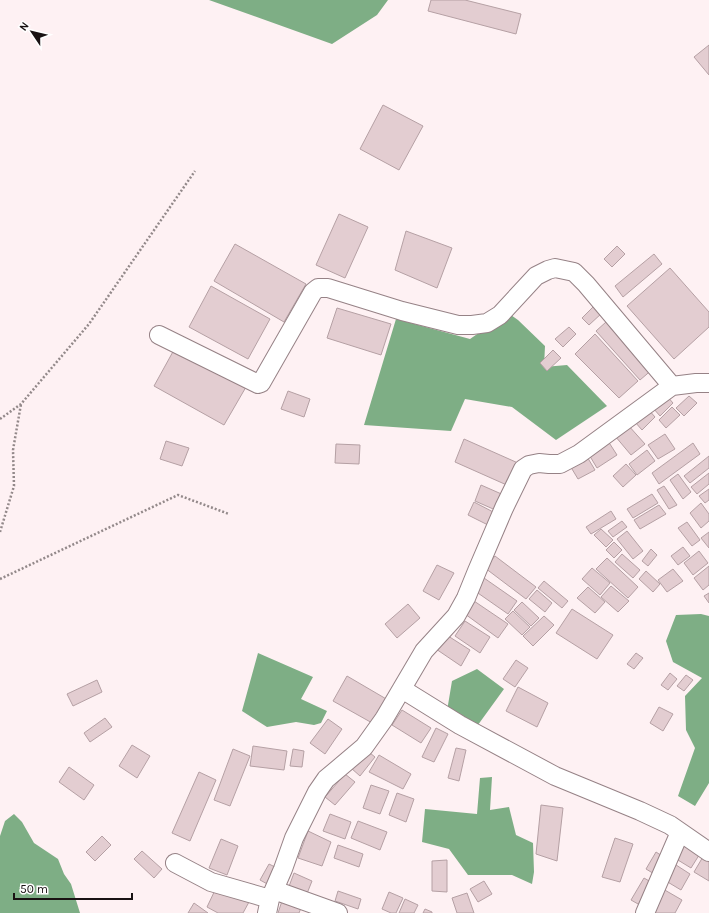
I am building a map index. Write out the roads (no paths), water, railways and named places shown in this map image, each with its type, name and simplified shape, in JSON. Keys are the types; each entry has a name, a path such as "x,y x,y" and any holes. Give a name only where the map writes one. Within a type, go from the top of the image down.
{"street":[{"path":"159,335 258,384 261,383 313,292 318,288 328,288 402,311 458,325 472,325 487,323 500,315 536,276 554,268 574,272 578,276 672,386"},
{"path":"270,901 294,838 317,792 326,779 364,746 384,719 424,651 456,616 466,598 476,571 523,469 529,465 539,463 560,464 579,454 672,386 709,383"},
{"path":"402,689 460,725 555,776 670,825 709,852"},
{"path":"645,913 680,832"},
{"path":"175,863 211,882 270,901 338,913"}]}
